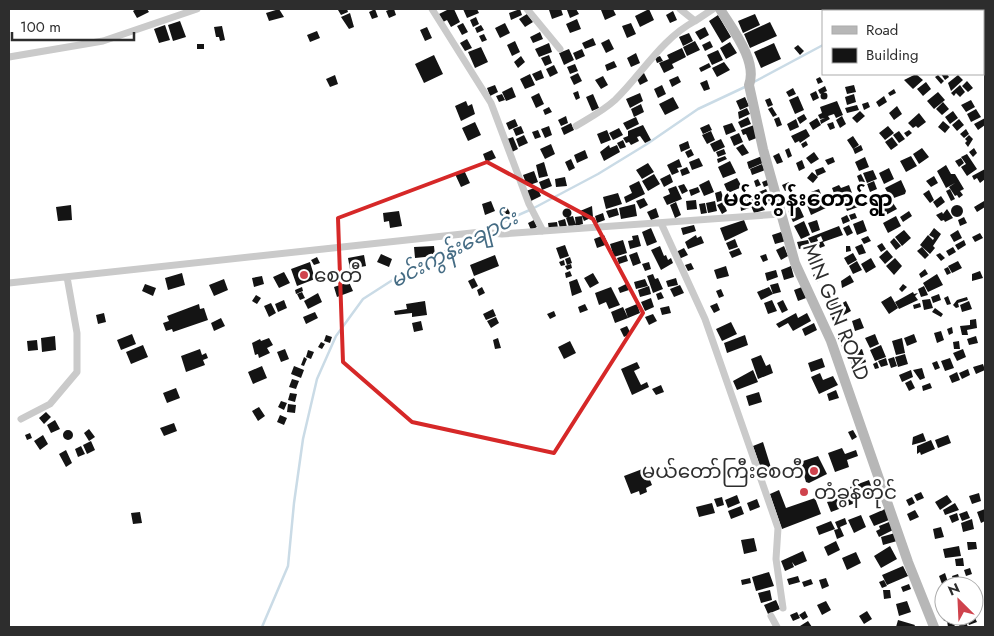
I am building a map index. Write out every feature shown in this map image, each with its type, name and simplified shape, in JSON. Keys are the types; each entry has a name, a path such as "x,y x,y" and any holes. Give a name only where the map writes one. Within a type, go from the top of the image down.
{"street":[{"path":"9,57 103,41 197,9"},
{"path":"432,9 492,103 530,204 543,231"},
{"path":"527,9 560,49"},
{"path":"680,9 695,21"},
{"path":"576,126 615,100 661,48 684,27 714,9"},
{"name":"MIN GUN ROAD","path":"720,9 742,47 752,76 749,85 794,263 831,341 908,562 934,627"},
{"path":"9,283 481,232 502,234 781,214"},
{"path":"661,223 705,319 778,528 776,559 783,608"},
{"path":"21,419 50,404 77,372 77,334 67,278"},
{"path":"771,616 777,627"}],"highlighted area":[{"path":"487,162 593,219 643,313 554,453 412,422 343,362 338,218"}],"building":[{"path":"136,9 147,9 149,12 137,18 133,11"},
{"path":"279,9 284,17 269,21 266,13"},
{"path":"347,9 348,12 341,15 338,10"},
{"path":"375,9 378,17 372,19 369,12"},
{"path":"394,9 396,15 389,18 386,11"},
{"path":"449,9 454,9 460,22 451,27 447,20 443,22 439,14"},
{"path":"463,9 477,9 479,13 467,18"},
{"path":"520,9 522,15 511,20 509,13"},
{"path":"561,9 563,15 552,19 549,10"},
{"path":"576,9 579,14 570,18 567,10"},
{"path":"613,9 616,15 605,20 601,10"},
{"path":"649,9 654,20 640,27 635,16"},
{"path":"673,11 677,20 670,23 666,15"},
{"path":"350,13 354,27 349,29 341,17"},
{"path":"527,14 533,22 525,27 519,19"},
{"path":"755,14 760,25 743,33 738,21"},
{"path":"718,15 731,37 722,43 709,21"},
{"path":"476,17 479,24 473,27 470,20"},
{"path":"577,19 581,29 570,33 566,24"},
{"path":"180,21 186,37 173,41 168,25"},
{"path":"770,22 777,36 750,48 744,34"},
{"path":"463,23 468,32 462,35 457,26"},
{"path":"505,23 510,33 500,38 495,28"},
{"path":"631,23 636,34 627,38 622,26"},
{"path":"165,25 170,40 159,43 154,29"},
{"path":"481,25 484,30 477,33 475,28"},
{"path":"222,26 225,40 220,41 219,37 216,37 214,27"},
{"path":"427,27 432,38 425,41 420,30"},
{"path":"705,27 709,35 700,40 695,32"},
{"path":"317,31 320,38 310,42 307,35"},
{"path":"540,32 543,39 533,43 530,37"},
{"path":"689,33 693,41 683,46 679,37"},
{"path":"484,34 487,40 482,42 479,36"},
{"path":"593,38 596,45 585,49 582,43"},
{"path":"467,39 472,48 465,51 460,43"},
{"path":"609,39 614,49 606,53 601,43"},
{"path":"515,41 520,52 512,56 507,45"},
{"path":"695,41 700,50 687,56 683,47"},
{"path":"710,41 713,47 705,51 702,45"},
{"path":"730,42 737,53 726,59 720,48"},
{"path":"549,43 552,52 539,57 535,49"},
{"path":"774,43 781,59 761,68 754,52"},
{"path":"197,44 204,44 204,49 197,49"},
{"path":"798,45 804,51 800,55 794,48"},
{"path":"481,47 488,62 475,68 468,52"},
{"path":"682,48 686,57 672,64 674,68 664,73 659,63 669,59 667,55"},
{"path":"569,49 574,60 564,65 559,53"},
{"path":"582,49 585,56 576,60 573,53"},
{"path":"718,50 723,60 712,65 707,55"},
{"path":"636,53 640,63 631,67 627,58"},
{"path":"434,55 443,74 424,83 415,64"},
{"path":"549,55 552,63 545,66 541,58"},
{"path":"521,56 525,62 518,68 514,62"},
{"path":"660,56 663,61 657,63 655,58"},
{"path":"614,61 617,67 607,71 605,65"},
{"path":"724,62 730,70 717,77 712,68"},
{"path":"709,63 711,67 701,72 699,68"},
{"path":"575,64 578,71 570,74 567,67"},
{"path":"554,65 558,73 550,77 546,69"},
{"path":"541,70 544,78 536,81 532,74"},
{"path":"578,73 582,81 574,85 570,77"},
{"path":"644,73 648,81 640,85 636,77"},
{"path":"530,74 535,85 525,89 520,79"},
{"path":"335,75 338,84 330,87 326,79"},
{"path":"917,75 923,80 913,89 904,80"},
{"path":"938,75 944,81 941,84 935,77"},
{"path":"942,75 948,75 949,77 945,80"},
{"path":"958,75 963,80 951,91 948,83"},
{"path":"603,76 608,85 601,89 595,80"},
{"path":"678,76 681,82 672,87 669,80"},
{"path":"820,77 823,82 818,84 816,79"},
{"path":"707,80 710,89 704,91 700,83"},
{"path":"967,81 973,88 968,92 962,86"},
{"path":"926,82 931,89 923,96 917,89"},
{"path":"495,85 498,92 490,96 487,88"},
{"path":"662,85 666,94 658,98 654,89"},
{"path":"854,85 856,92 847,94 845,87"},
{"path":"960,85 965,92 960,97 956,93 954,96 951,93"},
{"path":"825,86 827,91 820,94 818,90"},
{"path":"512,87 516,97 506,101 502,92"},
{"path":"793,88 796,94 789,97 786,92"},
{"path":"894,89 896,93 890,96 888,93"},
{"path":"578,91 580,98 576,100 573,93"},
{"path":"816,91 819,98 813,101 810,94"},
{"path":"938,92 945,100 934,109 927,101"},
{"path":"539,93 544,104 536,108 531,97"},
{"path":"640,93 643,101 630,108 626,99"},
{"path":"824,93 827,96 824,99 821,96"},
{"path":"502,94 505,100 499,102 496,96"},
{"path":"593,94 599,108 592,111 586,97"},
{"path":"854,94 856,102 847,105 845,97"},
{"path":"798,96 804,110 795,114 789,100"},
{"path":"884,96 887,102 879,107 876,102"},
{"path":"673,97 679,108 665,115 659,104"},
{"path":"745,97 749,106 740,110 736,101"},
{"path":"770,98 773,105 768,107 765,100"},
{"path":"971,100 975,107 966,112 961,105"},
{"path":"466,101 468,106 472,104 475,114 461,121 455,106"},
{"path":"837,101 843,115 836,118 834,114 828,116 830,119 821,124 820,120 825,118 820,119 818,115 822,113 820,107"},
{"path":"868,102 870,107 864,110 862,104"},
{"path":"943,102 949,109 942,115 936,109"},
{"path":"641,104 644,112 634,117 631,109"},
{"path":"857,105 859,110 847,113 845,108"},
{"path":"897,106 902,114 894,120 889,113"},
{"path":"549,107 552,112 545,115 543,110"},
{"path":"772,107 777,115 773,117 768,109"},
{"path":"747,108 750,114 739,119 738,112"},
{"path":"976,109 981,117 971,122 967,114"},
{"path":"860,111 865,116 857,123 852,118"},
{"path":"953,111 958,118 950,124 945,117"},
{"path":"919,113 926,122 918,128 916,126 913,128 908,123"},
{"path":"804,114 807,119 800,124 797,118"},
{"path":"566,116 568,123 561,126 558,120"},
{"path":"842,116 846,124 840,128 836,120"},
{"path":"636,117 639,124 627,130 623,123"},
{"path":"748,117 751,124 741,128 738,122"},
{"path":"779,117 782,125 777,127 774,119"},
{"path":"817,118 821,125 813,130 809,123"},
{"path":"985,118 985,125 978,130 974,124"},
{"path":"515,119 518,126 509,130 506,123"},
{"path":"796,119 799,127 790,131 787,124"},
{"path":"959,119 964,125 957,131 952,125"},
{"path":"943,121 950,127 945,133 938,127"},
{"path":"475,122 481,135 468,141 462,128"},
{"path":"833,122 835,128 830,130 827,124"},
{"path":"571,123 574,130 564,135 561,128"},
{"path":"732,123 736,131 726,135 723,126"},
{"path":"709,124 712,130 703,134 700,128"},
{"path":"643,125 651,140 645,143 640,136 637,137 639,141 631,145 629,142 626,143 623,138 628,136 628,131"},
{"path":"754,125 759,137 749,141 746,134 743,135 741,130"},
{"path":"521,126 524,133 516,136 513,129"},
{"path":"549,126 552,135 545,138 541,129"},
{"path":"888,126 894,133 885,140 879,133"},
{"path":"619,128 623,135 613,140 609,133"},
{"path":"806,129 810,136 800,143 799,141 795,143 791,136"},
{"path":"966,129 969,134 964,138 960,134"},
{"path":"538,130 541,137 535,139 532,132"},
{"path":"607,130 611,140 601,144 597,134"},
{"path":"909,130 912,133 907,137 904,133"},
{"path":"711,131 715,140 707,144 702,135"},
{"path":"899,131 905,139 899,143 893,135"},
{"path":"739,133 743,142 734,146 730,137"},
{"path":"524,135 528,143 519,147 516,139"},
{"path":"969,135 973,139 968,147 965,139"},
{"path":"853,136 859,145 853,149 847,140"},
{"path":"513,137 518,149 512,152 507,139"},
{"path":"892,137 898,145 891,150 885,142"},
{"path":"721,139 725,147 714,152 710,144"},
{"path":"623,140 626,147 620,149 617,143"},
{"path":"688,141 690,148 681,152 679,145"},
{"path":"806,141 808,145 803,148 801,144"},
{"path":"551,144 555,154 545,159 540,149"},
{"path":"743,144 749,153 742,156 736,148"},
{"path":"609,145 610,148 617,145 620,152 604,161 600,152"},
{"path":"861,145 863,150 855,154 853,149"},
{"path":"789,148 792,156 788,158 785,150"},
{"path":"922,148 929,157 919,164 913,154"},
{"path":"974,148 977,153 973,157 969,152"},
{"path":"691,149 694,155 688,158 685,152"},
{"path":"724,149 726,154 718,157 716,152"},
{"path":"492,150 496,158 486,162 483,154"},
{"path":"585,150 588,158 577,163 574,155"},
{"path":"814,152 819,159 811,164 806,158"},
{"path":"779,153 783,162 777,164 773,156"},
{"path":"967,154 977,169 967,176 961,167 966,164 961,157"},
{"path":"725,156 727,159 718,163 717,159"},
{"path":"762,156 765,162 749,169 747,162"},
{"path":"911,156 917,166 906,172 900,161"},
{"path":"833,157 835,162 828,165 825,160"},
{"path":"865,157 869,167 859,171 855,162"},
{"path":"699,158 703,166 692,170 689,162"},
{"path":"961,158 964,163 959,167 955,161"},
{"path":"571,159 575,168 569,171 565,162"},
{"path":"679,159 682,167 677,168 679,172 672,175 667,165"},
{"path":"802,160 805,168 799,171 796,163"},
{"path":"730,161 736,173 723,178 718,167"},
{"path":"544,162 548,176 539,178 536,165"},
{"path":"648,163 654,172 642,179 636,170"},
{"path":"762,164 765,170 752,175 750,169"},
{"path":"946,165 951,174 955,174 964,189 960,191 963,195 959,198 957,195 955,196 949,187 955,183 946,188 937,171"},
{"path":"687,167 690,173 682,176 680,170"},
{"path":"823,167 826,172 817,176 815,170"},
{"path":"889,168 894,179 884,184 879,173"},
{"path":"985,169 985,179 980,183 977,178 974,180 972,176"},
{"path":"464,170 470,183 461,187 455,174"},
{"path":"873,170 877,179 867,183 863,173"},
{"path":"534,171 538,182 527,186 523,175"},
{"path":"812,172 818,177 813,183 807,178"},
{"path":"654,174 660,184 648,191 642,181"},
{"path":"670,174 673,182 664,187 660,179"},
{"path":"861,174 865,182 860,184 857,176"},
{"path":"934,176 938,183 931,187 926,181"},
{"path":"565,177 567,186 556,187 555,179"},
{"path":"549,178 552,186 542,190 539,182"},
{"path":"737,178 742,187 728,193 724,184"},
{"path":"758,179 761,185 756,187 754,181"},
{"path":"709,180 714,192 704,196 699,185"},
{"path":"767,180 769,185 764,187 762,182"},
{"path":"901,180 906,191 905,194 891,199 885,188"},
{"path":"639,181 645,194 626,203 624,197 632,193 629,186"},
{"path":"874,181 877,189 870,192 867,184"},
{"path":"789,182 792,187 785,191 782,185"},
{"path":"684,184 688,191 682,194 678,186"},
{"path":"839,185 841,188 849,185 852,193 843,197 841,194 835,196 832,188"},
{"path":"676,186 682,199 667,205 663,197 670,194 668,189"},
{"path":"537,187 541,196 531,201 526,191"},
{"path":"698,187 700,192 691,196 689,190"},
{"path":"766,189 768,193 761,196 759,192"},
{"path":"819,189 821,194 814,198 811,192"},
{"path":"950,189 955,199 951,201 946,191"},
{"path":"929,190 934,200 930,203 923,194"},
{"path":"721,191 724,200 717,202 715,193"},
{"path":"877,192 880,202 875,204 873,200 869,202 867,196"},
{"path":"618,193 622,204 606,209 603,197"},
{"path":"756,195 759,202 752,205 747,199"},
{"path":"854,196 858,207 847,211 843,201"},
{"path":"941,196 945,202 937,208 933,202"},
{"path":"770,197 773,202 764,206 762,201"},
{"path":"824,197 828,207 811,215 807,205"},
{"path":"644,198 648,205 640,209 636,201"},
{"path":"745,199 749,208 741,211 740,201"},
{"path":"696,200 697,209 687,210 686,201"},
{"path":"891,200 897,209 884,216 879,207"},
{"path":"491,201 495,211 485,215 482,204"},
{"path":"715,201 717,211 708,213 706,203"},
{"path":"796,201 797,204 790,207 789,203"},
{"path":"984,201 985,207 977,212 974,207"},
{"path":"676,202 681,215 675,218 670,205"},
{"path":"723,202 727,211 722,214 717,205"},
{"path":"761,202 765,210 754,213 751,206"},
{"path":"705,203 707,213 701,214 699,204"},
{"path":"635,204 637,216 621,219 619,208"},
{"path":"71,205 72,220 58,221 56,207"},
{"path":"955,205 959,205 963,211 959,217 955,217 951,213 951,209"},
{"path":"592,206 593,217 584,221 580,211"},
{"path":"799,206 804,217 793,222 788,211"},
{"path":"507,207 512,217 504,220 500,211"},
{"path":"617,208 619,215 609,218 606,211"},
{"path":"656,208 659,217 651,220 647,212"},
{"path":"567,209 571,213 567,217 563,213"},
{"path":"947,209 953,218 945,222 944,220 941,221 936,215 942,212 943,214"},
{"path":"399,211 402,226 390,228 389,221 384,222 383,213"},
{"path":"909,211 912,216 903,222 900,217"},
{"path":"603,213 605,220 597,223 595,216"},
{"path":"855,213 857,218 851,220 849,215"},
{"path":"847,215 850,221 843,224 841,218"},
{"path":"573,216 576,225 569,227 566,218"},
{"path":"582,216 583,224 576,226 575,217"},
{"path":"896,216 901,226 888,233 883,223"},
{"path":"964,217 967,223 960,226 958,220"},
{"path":"565,219 567,227 560,228 558,221"},
{"path":"534,220 537,227 531,230 528,223"},
{"path":"744,220 748,230 725,241 720,228"},
{"path":"817,220 820,230 812,233 808,223"},
{"path":"863,220 867,231 857,235 853,224"},
{"path":"804,221 810,235 801,239 794,226"},
{"path":"557,222 558,228 549,230 548,223"},
{"path":"694,225 696,231 683,235 681,228"},
{"path":"849,225 853,233 847,236 843,228"},
{"path":"839,226 843,235 823,242 825,246 820,248 818,243 823,241 821,236 812,245 808,238"},
{"path":"651,228 657,242 647,246 642,232"},
{"path":"934,228 941,234 930,254 920,245 928,235 933,240 934,238 929,235"},
{"path":"904,230 911,238 902,246 895,237"},
{"path":"958,230 962,238 954,242 950,235"},
{"path":"781,232 786,241 775,244 772,235"},
{"path":"980,233 983,238 975,242 972,237"},
{"path":"604,235 608,244 597,248 594,239"},
{"path":"638,235 641,246 630,249 628,241 633,240 632,236"},
{"path":"696,235 697,238 701,236 704,243 688,249 685,242"},
{"path":"868,236 871,241 864,244 861,239"},
{"path":"894,238 901,246 896,250 890,242"},
{"path":"735,239 738,247 729,250 726,243"},
{"path":"623,240 627,253 614,257 610,244"},
{"path":"808,240 810,246 799,249 797,242"},
{"path":"964,240 966,245 958,250 955,245"},
{"path":"882,243 886,249 881,252 877,246"},
{"path":"862,244 866,253 859,255 855,247"},
{"path":"565,245 569,256 560,259 556,248"},
{"path":"434,246 435,256 415,258 414,247"},
{"path":"660,246 664,256 666,255 668,260 671,258 673,263 661,270 651,250"},
{"path":"784,246 788,256 781,260 776,250"},
{"path":"846,246 850,246 851,251 846,252"},
{"path":"922,247 929,255 925,259 917,251"},
{"path":"953,247 956,252 949,256 946,251"},
{"path":"684,248 688,255 679,259 676,252"},
{"path":"739,248 742,254 732,258 729,252"},
{"path":"887,250 893,257 885,264 879,257"},
{"path":"637,252 641,263 633,266 629,255"},
{"path":"853,253 857,260 848,265 844,258"},
{"path":"940,253 945,258 941,261 936,255"},
{"path":"381,254 392,259 389,267 377,262"},
{"path":"766,254 768,260 763,262 760,256"},
{"path":"364,255 366,266 350,269 348,258"},
{"path":"495,255 499,266 474,276 470,265"},
{"path":"626,255 628,261 619,264 617,258"},
{"path":"816,256 821,266 811,270 807,260"},
{"path":"317,257 320,263 314,265 311,260"},
{"path":"570,257 572,263 567,265 565,259"},
{"path":"871,258 876,267 866,273 861,264"},
{"path":"895,258 902,266 894,275 886,266"},
{"path":"564,260 565,265 561,266 559,262"},
{"path":"857,261 862,270 853,274 849,266"},
{"path":"958,261 962,268 952,273 948,266"},
{"path":"310,262 315,279 297,286 291,269"},
{"path":"649,262 651,269 645,271 642,264"},
{"path":"691,263 694,269 688,271 685,265"},
{"path":"571,264 572,268 567,270 565,266"},
{"path":"726,266 729,276 717,279 714,270"},
{"path":"791,266 794,277 784,280 781,270"},
{"path":"948,267 951,273 947,275 944,269"},
{"path":"925,269 928,274 921,278 919,274"},
{"path":"776,270 778,277 767,281 765,273"},
{"path":"570,271 572,276 566,278 565,273"},
{"path":"822,271 825,278 816,282 813,275"},
{"path":"980,271 983,278 972,281 972,274"},
{"path":"284,272 290,283 279,288 273,277"},
{"path":"182,273 185,285 168,290 165,278"},
{"path":"593,273 599,283 590,288 584,278"},
{"path":"653,274 655,279 658,278 663,289 653,293 647,276"},
{"path":"937,274 943,285 928,292 923,283"},
{"path":"850,275 854,282 842,288 841,281"},
{"path":"262,276 264,284 254,287 252,278"},
{"path":"474,278 478,286 472,289 468,281"},
{"path":"676,278 678,285 668,287 666,281"},
{"path":"224,279 228,290 214,296 209,285"},
{"path":"577,279 582,292 572,296 569,282"},
{"path":"645,279 648,286 636,289 634,282"},
{"path":"349,282 353,291 337,297 334,287"},
{"path":"778,283 781,292 773,294 770,285"},
{"path":"145,284 156,288 153,296 142,291"},
{"path":"626,284 629,290 620,293 618,288"},
{"path":"903,284 907,287 902,292 899,289"},
{"path":"680,285 684,293 674,297 670,289"},
{"path":"649,286 651,294 640,297 638,290"},
{"path":"924,286 928,295 921,297 918,289"},
{"path":"302,287 303,291 296,294 295,290"},
{"path":"482,287 485,293 479,296 477,290"},
{"path":"611,287 620,305 609,309 606,302 599,305 595,293"},
{"path":"769,287 773,294 761,300 757,292"},
{"path":"802,287 806,298 798,301 794,290"},
{"path":"721,289 724,296 719,298 716,291"},
{"path":"302,292 305,298 300,300 297,294"},
{"path":"661,292 664,298 658,300 656,294"},
{"path":"913,292 914,294 918,293 915,296 918,300 899,309 895,302"},
{"path":"318,293 322,302 308,309 304,301"},
{"path":"939,294 941,300 933,303 931,297"},
{"path":"256,295 261,298 257,304 252,301"},
{"path":"891,296 898,308 889,314 881,302"},
{"path":"948,296 951,304 947,305 944,298"},
{"path":"967,297 968,300 958,303 959,307 956,308 953,305 957,300"},
{"path":"651,298 654,307 645,311 641,302"},
{"path":"835,298 839,305 846,301 851,311 833,321 826,303"},
{"path":"930,299 933,308 924,310 922,300"},
{"path":"284,300 287,308 278,312 275,304"},
{"path":"772,300 777,311 768,314 764,303"},
{"path":"783,300 788,310 782,313 777,303"},
{"path":"425,301 427,315 412,317 412,313 395,315 394,311 407,309 406,304"},
{"path":"969,301 972,309 962,312 960,305"},
{"path":"271,303 276,313 269,317 264,306"},
{"path":"717,303 720,310 714,313 710,306"},
{"path":"920,303 921,307 914,309 913,305"},
{"path":"199,304 200,309 204,308 208,320 173,332 172,329 166,331 163,323 169,321 167,316"},
{"path":"585,304 588,310 580,313 578,307"},
{"path":"637,304 640,313 628,318 625,309"},
{"path":"669,306 671,313 662,315 660,308"},
{"path":"623,307 628,318 615,323 611,312"},
{"path":"935,308 943,314 941,317 932,312"},
{"path":"493,309 496,316 486,320 483,314"},
{"path":"554,311 556,316 550,319 547,314"},
{"path":"315,312 318,318 306,324 303,317"},
{"path":"104,313 106,322 98,324 96,315"},
{"path":"796,313 798,318 807,313 811,321 793,331 788,323 779,328 776,324"},
{"path":"653,314 657,321 649,325 645,317"},
{"path":"496,317 499,323 491,328 487,321"},
{"path":"221,318 225,326 214,331 211,323"},
{"path":"860,318 864,328 855,331 852,321"},
{"path":"976,319 977,328 967,330 968,335 962,335 960,326 970,325 970,320"},
{"path":"421,321 423,330 414,332 412,323"},
{"path":"731,322 737,334 722,341 716,329"},
{"path":"814,323 817,330 805,336 802,329"},
{"path":"627,326 631,334 624,337 620,329"},
{"path":"952,327 953,333 949,335 947,329"},
{"path":"941,331 944,340 937,343 934,333"},
{"path":"843,333 848,344 842,347 837,336"},
{"path":"132,334 136,344 121,350 117,340"},
{"path":"875,334 879,344 870,348 865,338"},
{"path":"914,334 917,342 907,346 904,338"},
{"path":"326,335 332,337 330,343 324,341"},
{"path":"745,335 748,345 727,353 724,343"},
{"path":"55,336 56,350 42,352 41,338"},
{"path":"976,336 978,343 969,345 967,339"},
{"path":"269,338 273,345 267,348 270,353 259,358 258,354 255,355 252,343 260,339 261,341"},
{"path":"498,338 501,348 495,349 493,340"},
{"path":"902,338 905,353 896,355 892,341"},
{"path":"37,340 38,350 28,351 27,341"},
{"path":"570,341 576,353 564,359 558,347"},
{"path":"959,341 960,349 954,349 953,342"},
{"path":"321,342 325,344 322,349 318,347"},
{"path":"143,345 148,357 131,364 126,352"},
{"path":"881,345 886,357 875,361 870,350"},
{"path":"200,349 202,355 206,353 208,358 203,360 205,365 186,372 181,356"},
{"path":"285,349 289,359 281,362 277,352"},
{"path":"862,349 866,362 853,367 848,354"},
{"path":"963,349 966,357 957,361 953,353"},
{"path":"308,350 314,352 311,359 306,357"},
{"path":"905,354 908,364 898,367 895,357"},
{"path":"761,355 766,366 770,364 773,373 758,379 751,359"},
{"path":"304,357 307,359 304,366 301,365"},
{"path":"894,357 897,366 891,368 888,359"},
{"path":"822,358 825,367 811,372 808,363"},
{"path":"886,358 888,365 881,367 878,361"},
{"path":"950,358 954,368 945,371 941,361"},
{"path":"937,361 940,368 935,370 932,363"},
{"path":"637,362 640,368 634,371 641,385 647,382 649,387 632,395 621,369"},
{"path":"877,362 879,368 875,369 873,364"},
{"path":"983,364 985,370 976,374 973,367"},
{"path":"262,366 267,378 253,384 248,372"},
{"path":"294,366 304,370 301,378 291,374"},
{"path":"922,368 925,378 920,380 913,370"},
{"path":"968,369 970,375 962,379 959,373"},
{"path":"753,370 758,382 737,390 733,381"},
{"path":"911,370 913,377 902,382 899,375"},
{"path":"957,372 960,380 952,383 949,376"},
{"path":"820,373 823,380 833,376 838,385 819,394 811,377"},
{"path":"292,379 299,381 296,389 289,387"},
{"path":"911,380 915,388 909,391 905,383"},
{"path":"930,383 932,388 923,391 922,386"},
{"path":"661,385 664,392 656,395 652,389"},
{"path":"176,388 180,398 167,403 163,393"},
{"path":"836,390 839,398 829,401 827,394"},
{"path":"759,392 762,402 749,406 746,396"},
{"path":"290,393 297,394 295,402 288,400"},
{"path":"281,401 287,403 284,410 278,407"},
{"path":"288,404 296,405 295,413 287,412"},
{"path":"259,407 265,416 258,421 252,411"},
{"path":"46,412 51,417 44,424 39,418"},
{"path":"280,415 287,418 284,425 277,422"},
{"path":"55,420 60,429 51,433 47,425"},
{"path":"174,423 177,431 164,436 160,428"},
{"path":"89,429 95,437 89,441 84,433"},
{"path":"68,430 73,435 68,440 63,435"},
{"path":"853,430 857,437 852,440 848,432"},
{"path":"30,433 32,438 27,440 25,435"},
{"path":"923,433 926,441 912,445 913,437"},
{"path":"43,435 48,444 40,450 34,441"},
{"path":"948,435 951,443 938,448 935,440"},
{"path":"931,440 935,449 921,455 920,452 917,454 917,446"},
{"path":"91,441 95,450 87,454 83,445"},
{"path":"763,442 773,474 764,477 753,446"},
{"path":"81,446 85,454 78,457 75,449"},
{"path":"842,448 845,454 856,450 858,456 847,460 849,467 835,472 828,453"},
{"path":"66,450 72,463 66,467 59,454"},
{"path":"818,456 827,474 809,483 806,482 800,462"},
{"path":"645,468 647,473 651,472 654,478 650,480 652,485 646,488 647,492 640,495 639,491 631,494 624,476"},
{"path":"869,480 874,494 856,501 850,487"},
{"path":"779,490 786,508 815,498 821,514 782,529 770,494"},
{"path":"851,492 855,503 831,512 827,502"},
{"path":"921,492 924,498 917,501 914,495"},
{"path":"979,493 981,501 972,504 969,496"},
{"path":"737,495 740,503 728,508 725,500"},
{"path":"947,495 952,502 940,510 935,502"},
{"path":"722,497 724,505 717,507 714,499"},
{"path":"912,497 915,503 909,506 906,500"},
{"path":"757,499 760,507 750,511 747,503"},
{"path":"712,503 715,513 699,517 696,507"},
{"path":"955,503 959,510 945,515 943,510"},
{"path":"741,506 744,514 731,519 728,511"},
{"path":"885,509 889,520 874,526 869,516"},
{"path":"985,509 985,521 981,523 977,512"},
{"path":"915,510 919,517 910,521 907,514"},
{"path":"967,511 970,518 962,521 959,514"},
{"path":"140,512 142,523 133,524 131,513"},
{"path":"957,513 959,520 952,523 949,516"},
{"path":"861,515 866,527 854,533 848,520"},
{"path":"845,518 847,524 840,527 844,536 837,539 834,530 838,529 835,522"},
{"path":"972,519 974,529 963,532 961,523"},
{"path":"831,521 835,529 819,535 816,527"},
{"path":"889,522 893,530 879,537 876,531 880,529 879,526"},
{"path":"941,527 944,537 935,539 933,529"},
{"path":"895,533 897,541 883,545 881,537"},
{"path":"754,538 757,551 744,554 741,540"},
{"path":"836,541 840,550 828,556 824,547"},
{"path":"967,542 976,542 977,549 968,550"},
{"path":"890,546 897,559 881,568 874,556"},
{"path":"959,546 961,556 945,558 943,549"},
{"path":"803,551 807,561 795,566 792,562 794,567 785,571 781,561"},
{"path":"856,552 861,563 847,570 842,558"},
{"path":"963,558 964,566 956,566 955,559"},
{"path":"903,566 908,576 887,585 882,575"},
{"path":"970,568 972,574 966,576 964,570"},
{"path":"769,572 774,586 756,591 752,577"},
{"path":"798,576 800,582 789,585 787,579"},
{"path":"750,578 751,583 742,585 741,580"},
{"path":"826,578 829,586 822,589 819,580"},
{"path":"811,579 813,584 804,587 802,582"},
{"path":"884,580 887,586 882,588 879,582"},
{"path":"909,584 911,589 903,592 901,587"},
{"path":"770,590 772,600 761,603 758,593"},
{"path":"883,590 890,590 891,598 884,599"},
{"path":"776,600 780,609 768,614 764,605"},
{"path":"826,601 831,610 822,615 817,605"},
{"path":"907,601 911,612 899,616 896,604"},
{"path":"805,611 808,617 803,620 799,615"},
{"path":"867,611 872,619 864,624 859,616"},
{"path":"797,612 800,618 793,621 790,615"},
{"path":"898,620 915,625 914,627 896,627"},
{"path":"808,621 812,627 800,626"}],"waterway":[{"name":"မင်းကွန်းချောင်း","path":"752,83 822,46"},
{"name":"မင်းကွန်းချောင်း","path":"485,230 532,209 598,174 647,144 698,109 747,86"},
{"name":"မင်းကွန်းချောင်း","path":"262,627 288,566 303,439 317,379 336,336 363,299 405,272 476,235"}],"place":[{"name":"စေတီ","path":"304,275"},
{"name":"မယ်တော်ကြီးစေတီ","path":"814,471"},
{"name":"တံခွန်တိုင်","path":"804,492"}],"district":[{"name":"မင်းကွန်းတောင်ရွာ","path":"808,198"}]}
